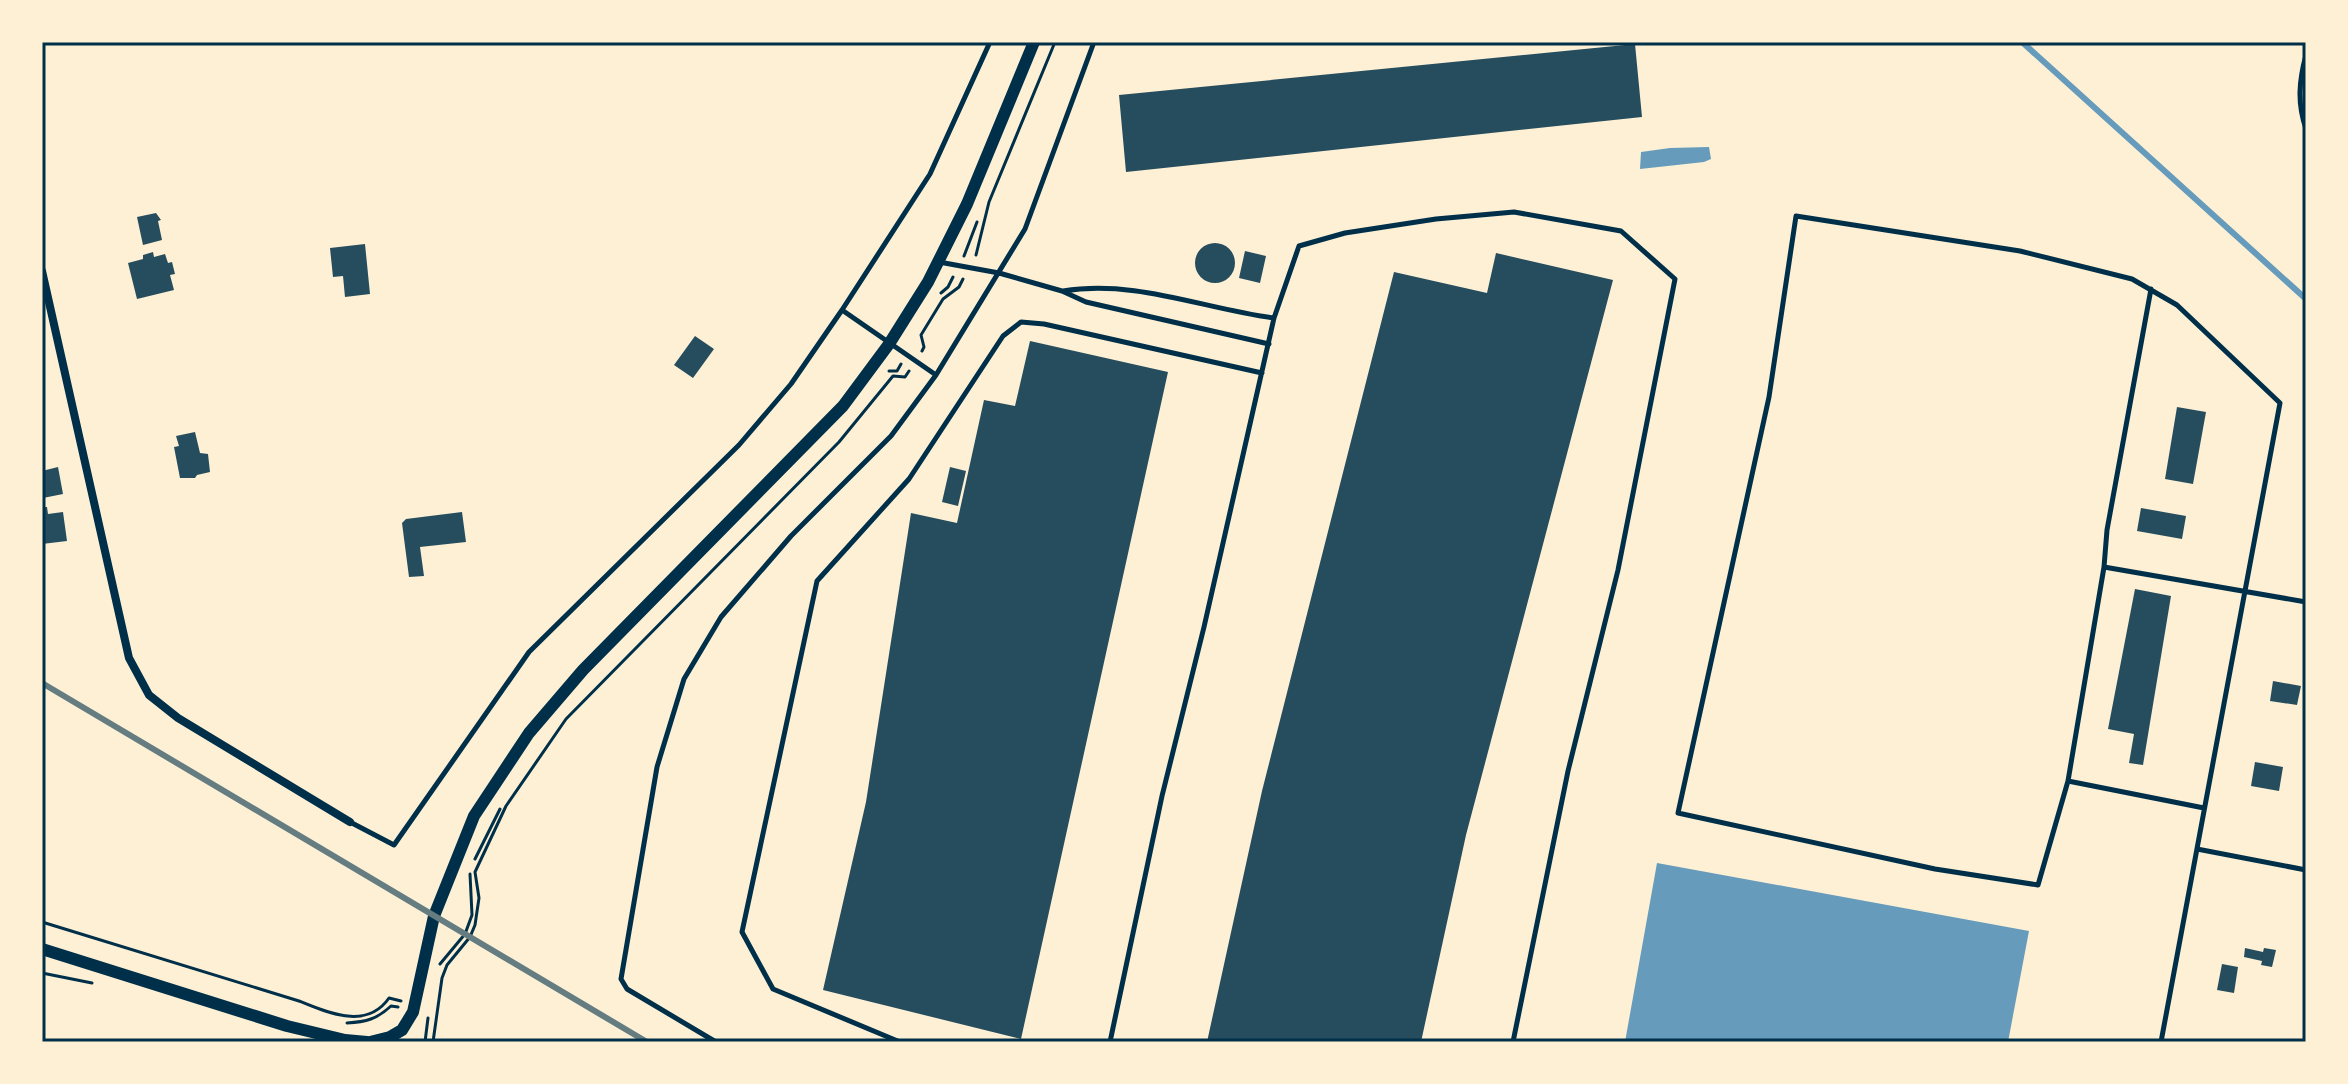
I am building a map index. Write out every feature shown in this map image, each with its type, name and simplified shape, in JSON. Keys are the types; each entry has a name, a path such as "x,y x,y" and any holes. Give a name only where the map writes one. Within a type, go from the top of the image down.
{"street":[{"path":"42,949 287,1026 345,1040 391,1040 402,1030 414,1008 434,916 474,816 529,733 583,670 843,406 889,344 938,262 967,204 1034,42"},
{"path":"42,271 129,658 149,695 178,718 350,822"}],"lane":[{"path":"350,822 394,845 529,652 739,445 791,384 930,174 990,42"},
{"path":"716,1042 627,989 621,979 657,767 684,679 721,617 791,536 891,436 936,375 1025,229 1094,42"},
{"path":"2306,55 2300,75 2299,105 2306,129"},
{"path":"1110,1042 1162,796 1274,318 1299,246 1345,233 1436,219 1514,212 1621,231 1675,279 1618,570 1568,771 1513,1042"},
{"path":"2151,289 2107,530 2104,567 2068,781 2038,885 1935,869 1678,813 1769,397 1796,216 2020,251 2132,279 2151,289 2177,305 2280,403 2161,1042"},
{"path":"938,262 999,273 1062,291 1086,302 1269,344"},
{"path":"1062,291 1088,287 1177,296 1229,312 1274,318"},
{"path":"842,310 936,375"},
{"path":"900,1042 773,989 742,932 817,581 909,479 1003,336 1021,322 1044,324 1262,373"},
{"path":"2104,567 2306,602"},
{"path":"2068,781 2204,808"},
{"path":"2196,849 2306,870"}],"path":[{"path":"433,1042 447,965 470,937 475,925 479,898 475,872 506,806 566,719 839,442 893,376 905,377 924,347 921,335 943,299 959,287 979,248 994,190 1055,42"},
{"path":"42,922 299,1001 328,1013 349,1017 368,1015 378,1010 389,998 414,1008"},
{"path":"337,1021 367,1022 391,1006 437,1010"}],"water":[{"path":"1709,147 1711,159 1704,162 1640,169 1641,152"},
{"path":"1657,863 2029,931 2008,1042 1625,1042"}],"building":[{"path":"1635,44 1642,117 1126,172 1119,95"},
{"path":"156,213 161,220 158,221 162,240 143,245 137,217"},
{"path":"1215,243 1229,249 1235,263 1229,277 1215,283 1201,277 1195,263 1201,249"},
{"path":"365,244 370,294 345,297 343,276 333,277 330,248"},
{"path":"1245,251 1266,256 1260,283 1239,278"},
{"path":"153,252 154,257 165,254 168,263 172,262 175,274 170,275 174,290 137,299 128,263"},
{"path":"1496,253 1613,280 1466,835 1421,1042 1207,1042 1262,791 1394,272 1487,293"},
{"path":"695,336 714,349 693,378 674,365"},
{"path":"1030,341 1168,372 1021,1039 823,990 866,802 911,513 957,523 984,400 1015,406"},
{"path":"2177,407 2206,412 2193,484 2165,479"},
{"path":"195,432 200,453 208,454 210,472 195,478 180,478 174,447 179,446 176,436"},
{"path":"58,467 63,494 43,498 42,471"},
{"path":"950,467 966,471 958,506 942,502"},
{"path":"42,507 47,507 48,514 63,512 67,541 42,544"},
{"path":"2141,508 2186,516 2182,539 2137,531"},
{"path":"462,512 466,542 420,547 424,576 409,577 402,523 406,519"},
{"path":"2135,589 2171,596 2143,765 2129,763 2134,734 2108,729"},
{"path":"2273,681 2301,686 2297,705 2270,701"},
{"path":"2255,762 2283,767 2279,791 2251,786"},
{"path":"2245,948 2263,952 2264,948 2276,950 2272,967 2244,957"},
{"path":"2222,964 2238,967 2234,993 2217,990"}],"waterway":[{"path":"2022,42 2306,299"}],"railway":[{"path":"42,683 647,1042"}]}
